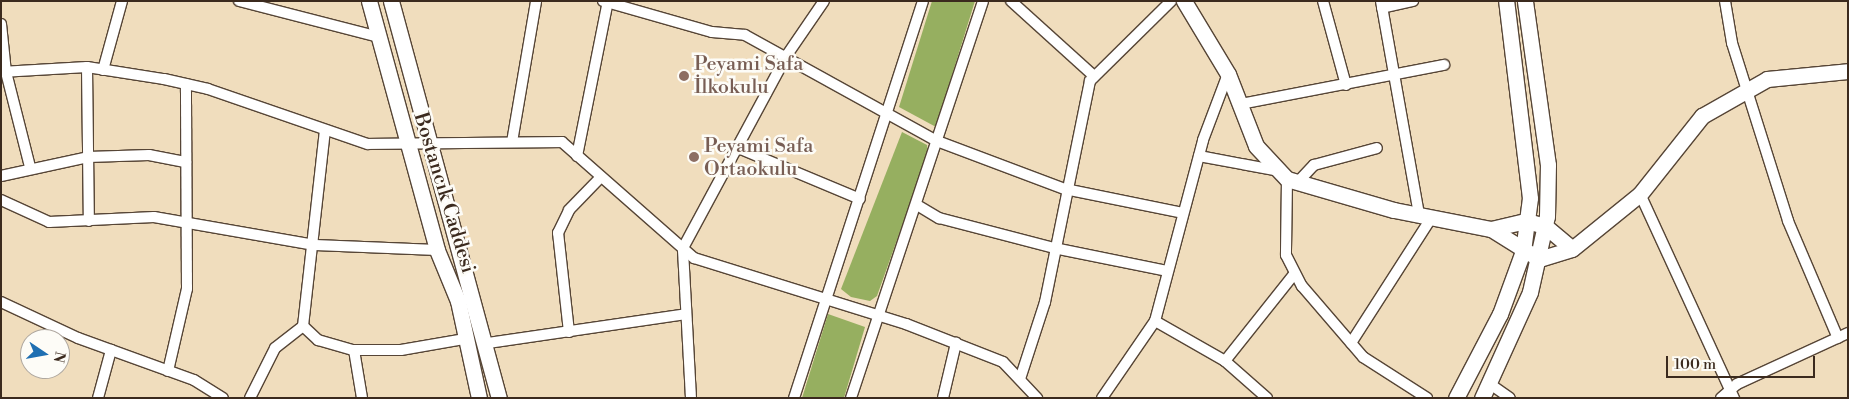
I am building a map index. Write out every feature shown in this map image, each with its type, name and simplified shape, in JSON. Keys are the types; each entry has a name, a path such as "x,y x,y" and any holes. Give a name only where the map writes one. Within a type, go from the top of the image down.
{"main road":[{"name":"Bostancık Caddesi","path":"369,1 437,250 458,301 479,398"},
{"name":"Bostancık Caddesi","path":"391,1 427,140 488,343 499,398"},
{"path":"1184,1 1228,74 1256,146 1288,178 1426,216 1491,229 1536,223"},
{"path":"1506,1 1530,198 1536,223 1572,249"},
{"path":"1482,398 1490,384 1531,255 1548,166 1525,1"},
{"path":"1491,229 1531,255 1572,249 1640,194 1702,116 1745,89 1767,79 1848,71"},
{"path":"1456,398 1531,255"}],"street":[{"path":"103,70 122,1"},
{"path":"240,1 379,38"},
{"path":"512,142 536,1"},
{"path":"690,398 683,248 787,56 824,1"},
{"path":"794,398 923,1"},
{"path":"851,398 877,315 917,206 983,1"},
{"path":"1011,1 1094,76"},
{"path":"1020,379 1045,302 1065,189 1094,76 1170,1"},
{"path":"1323,1 1346,86"},
{"path":"1351,343 1426,216 1381,5 1413,1"},
{"path":"1725,1 1745,89 1788,221 1838,338"},
{"path":"578,156 606,2 712,32 746,36 787,56 862,102 888,111 937,141 1065,189 1183,213"},
{"path":"1,24 4,72 30,167"},
{"path":"1241,104 1396,77 1444,65"},
{"path":"87,67 89,221"},
{"path":"4,72 87,67 186,84 368,144 427,140 562,142 694,258 877,315 1003,362 1037,398"},
{"path":"1102,398 1155,321 1199,156 1228,74"},
{"path":"168,371 187,289 186,84"},
{"path":"250,398 275,348 303,326 315,245 325,130"},
{"path":"738,148 860,199"},
{"path":"1199,156 1288,178 1314,165 1377,148"},
{"path":"1,176 30,167 88,157 148,155 186,162"},
{"path":"569,332 558,233 569,210 602,177"},
{"path":"1288,178 1286,255 1295,273 1363,357 1427,398"},
{"path":"1640,194 1732,394"},
{"path":"1,200 49,222 154,217 188,225 315,245 437,250"},
{"path":"917,206 939,218 1054,248 1167,271"},
{"path":"1225,362 1295,273"},
{"path":"1,302 111,350 168,371 224,398"},
{"path":"488,343 686,314"},
{"path":"1155,321 1225,362 1267,398"},
{"path":"303,326 318,340 354,350 401,350 465,339"},
{"path":"1721,398 1848,333"},
{"path":"943,398 956,343"},
{"path":"98,398 111,350"},
{"path":"354,350 362,398"},
{"path":"1490,384 1510,398"}],"green space":[{"path":"932,1 975,1 936,127 899,107"},
{"path":"902,132 927,145 928,153 877,296 870,301 851,297 841,289"},
{"path":"828,314 865,327 844,398 802,398"}],"place":[{"name":"Peyami Safa İlkokulu","path":"684,76"},
{"name":"Peyami Safa Ortaokulu","path":"694,157"}]}
